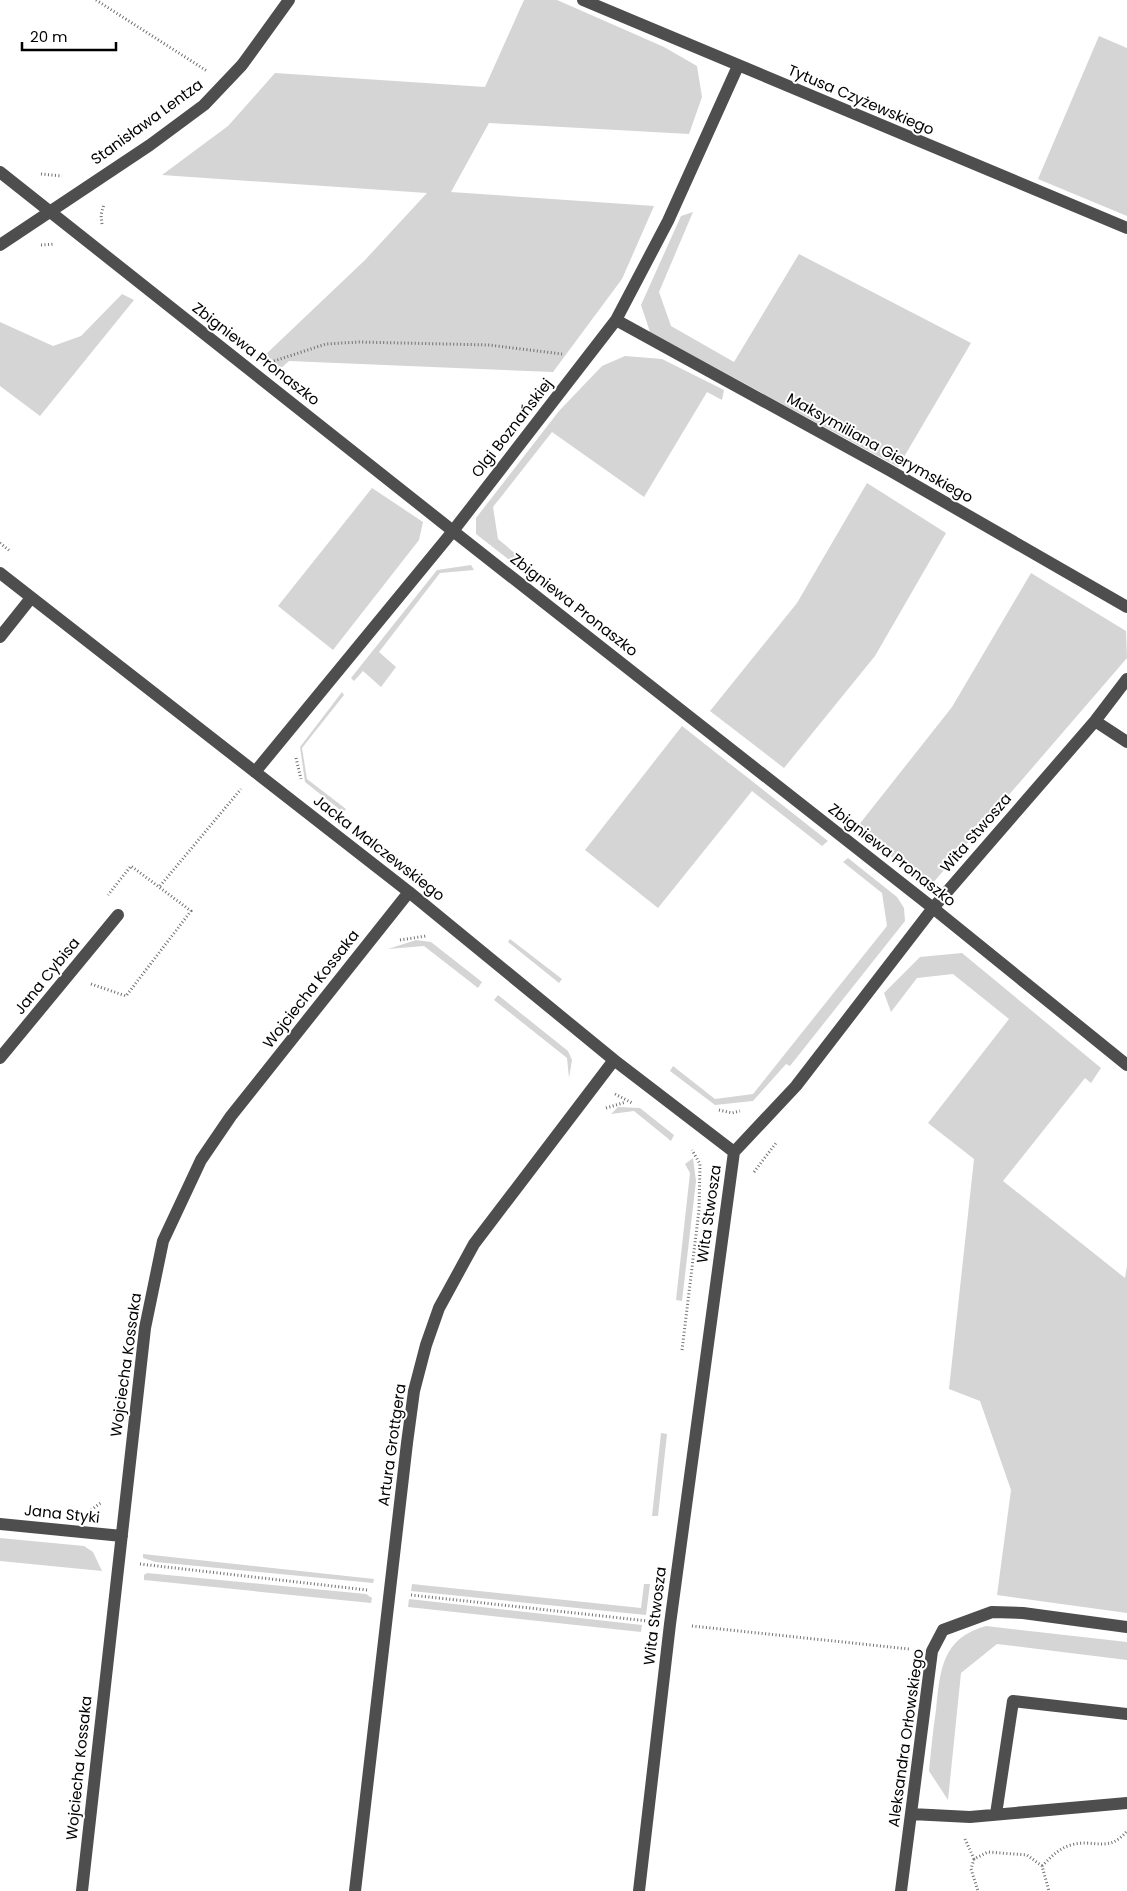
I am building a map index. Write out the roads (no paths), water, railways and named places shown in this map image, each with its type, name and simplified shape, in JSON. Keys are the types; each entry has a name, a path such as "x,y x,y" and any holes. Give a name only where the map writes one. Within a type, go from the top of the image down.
{"street":[{"name":"Stanisława Lentza","path":"0,245 150,145 204,105 242,65 290,0"},
{"name":"Tytusa Czyżewskiego","path":"583,0 1127,228"},
{"name":"Olgi Boznańskiej","path":"255,772 453,531 616,320 668,220 738,66"},
{"name":"Zbigniewa Pronaszko","path":"0,172 933,908 1127,1065"},
{"name":"Maksymiliana Gierymskiego","path":"616,320 889,470 1127,608"},
{"name":"Jacka Malczewskiego","path":"0,574 408,892 614,1060 734,1152"},
{"path":"0,637 32,598"},
{"name":"Wita Stwosza","path":"639,1891 670,1624 734,1152 796,1086 933,908 1095,721 1127,679"},
{"path":"1095,721 1127,742"},
{"name":"Wojciecha Kossaka","path":"82,1891 145,1328 163,1241 202,1160 230,1116 408,892"},
{"name":"Jana Cybisa","path":"0,1058 118,915"},
{"name":"Artura Grottgera","path":"355,1891 414,1391 426,1345 439,1308 474,1244 614,1060"},
{"name":"Jana Styki","path":"0,1524 122,1536"},
{"name":"Aleksandra Orłowskiego","path":"902,1891 932,1651 943,1630 992,1612 1024,1613 1127,1627"},
{"path":"996,1814 1013,1701 1127,1714"},
{"path":"911,1814 955,1816 996,1814 1127,1803"}]}
